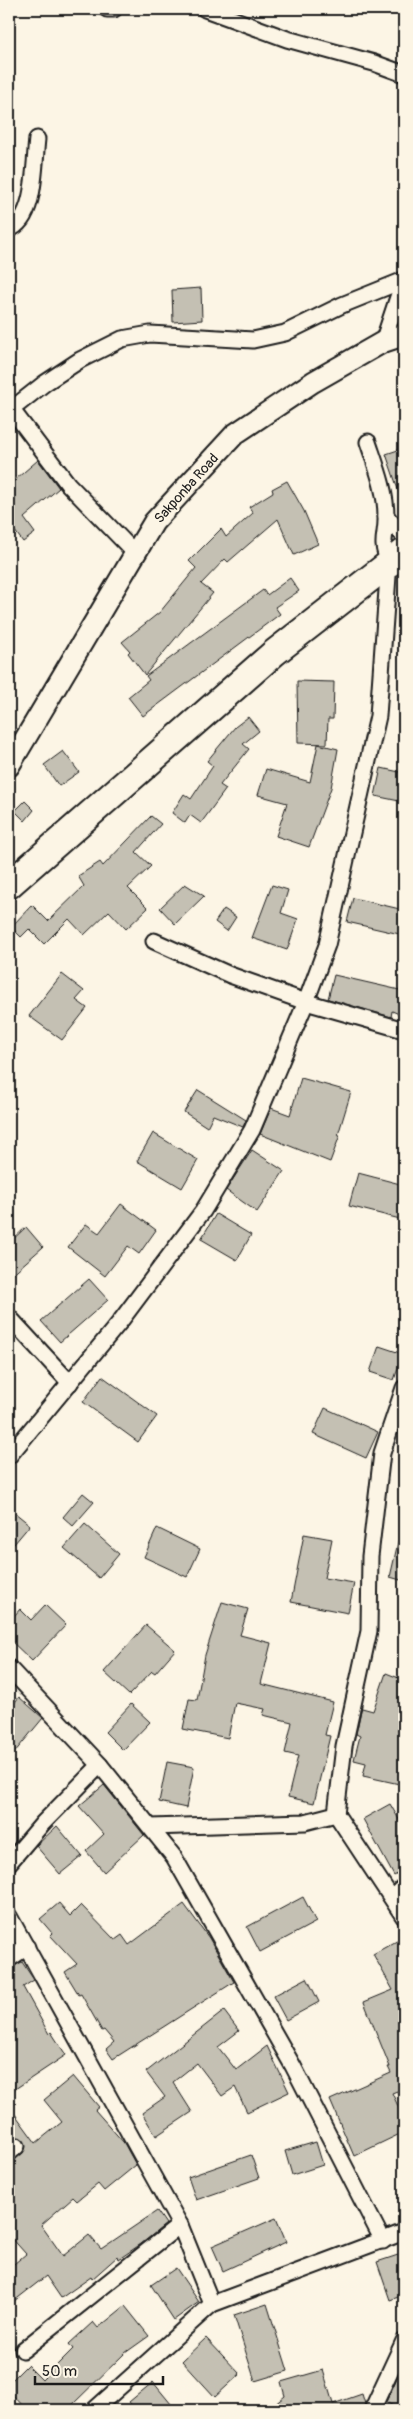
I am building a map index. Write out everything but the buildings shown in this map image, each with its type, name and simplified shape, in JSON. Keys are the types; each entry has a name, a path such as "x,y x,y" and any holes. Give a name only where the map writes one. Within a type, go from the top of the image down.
{"highway":[{"path":"9,885 274,653 397,557"}],"main road":[{"name":"Sakponba Road","path":"9,766 154,522 235,434 313,382 383,342 404,335"}],"street":[{"path":"107,9 114,9"},
{"path":"205,9 286,40 374,63 404,74"},
{"path":"9,229 15,227 25,215 30,202 37,139"},
{"path":"383,342 404,280"},
{"path":"135,553 68,484 10,408 45,382 80,360 122,339 150,334 253,340 269,337 285,333 342,305 404,280"},
{"path":"9,1456 119,1323 203,1211 252,1130 306,1002 327,944 378,716 397,557 383,548 386,516 383,492 368,442"},
{"path":"386,516 404,536"},
{"path":"154,941 230,975 306,1002 404,1030"},
{"path":"9,1318 70,1383"},
{"path":"404,1388 382,1453 370,1556 369,1631 344,1746 336,1814 404,1917"},
{"path":"9,1668 100,1765 174,1856 293,2066 383,2241"},
{"path":"9,1863 43,1823 100,1765"},
{"path":"151,1828 305,1822 336,1814"},
{"path":"393,1898 404,1887"},
{"path":"9,1916 180,2226 212,2304"},
{"path":"9,1959 27,1946"},
{"path":"23,2350 180,2226"},
{"path":"94,2410 212,2304 404,2232"},
{"path":"372,2410 404,2341"}]}
